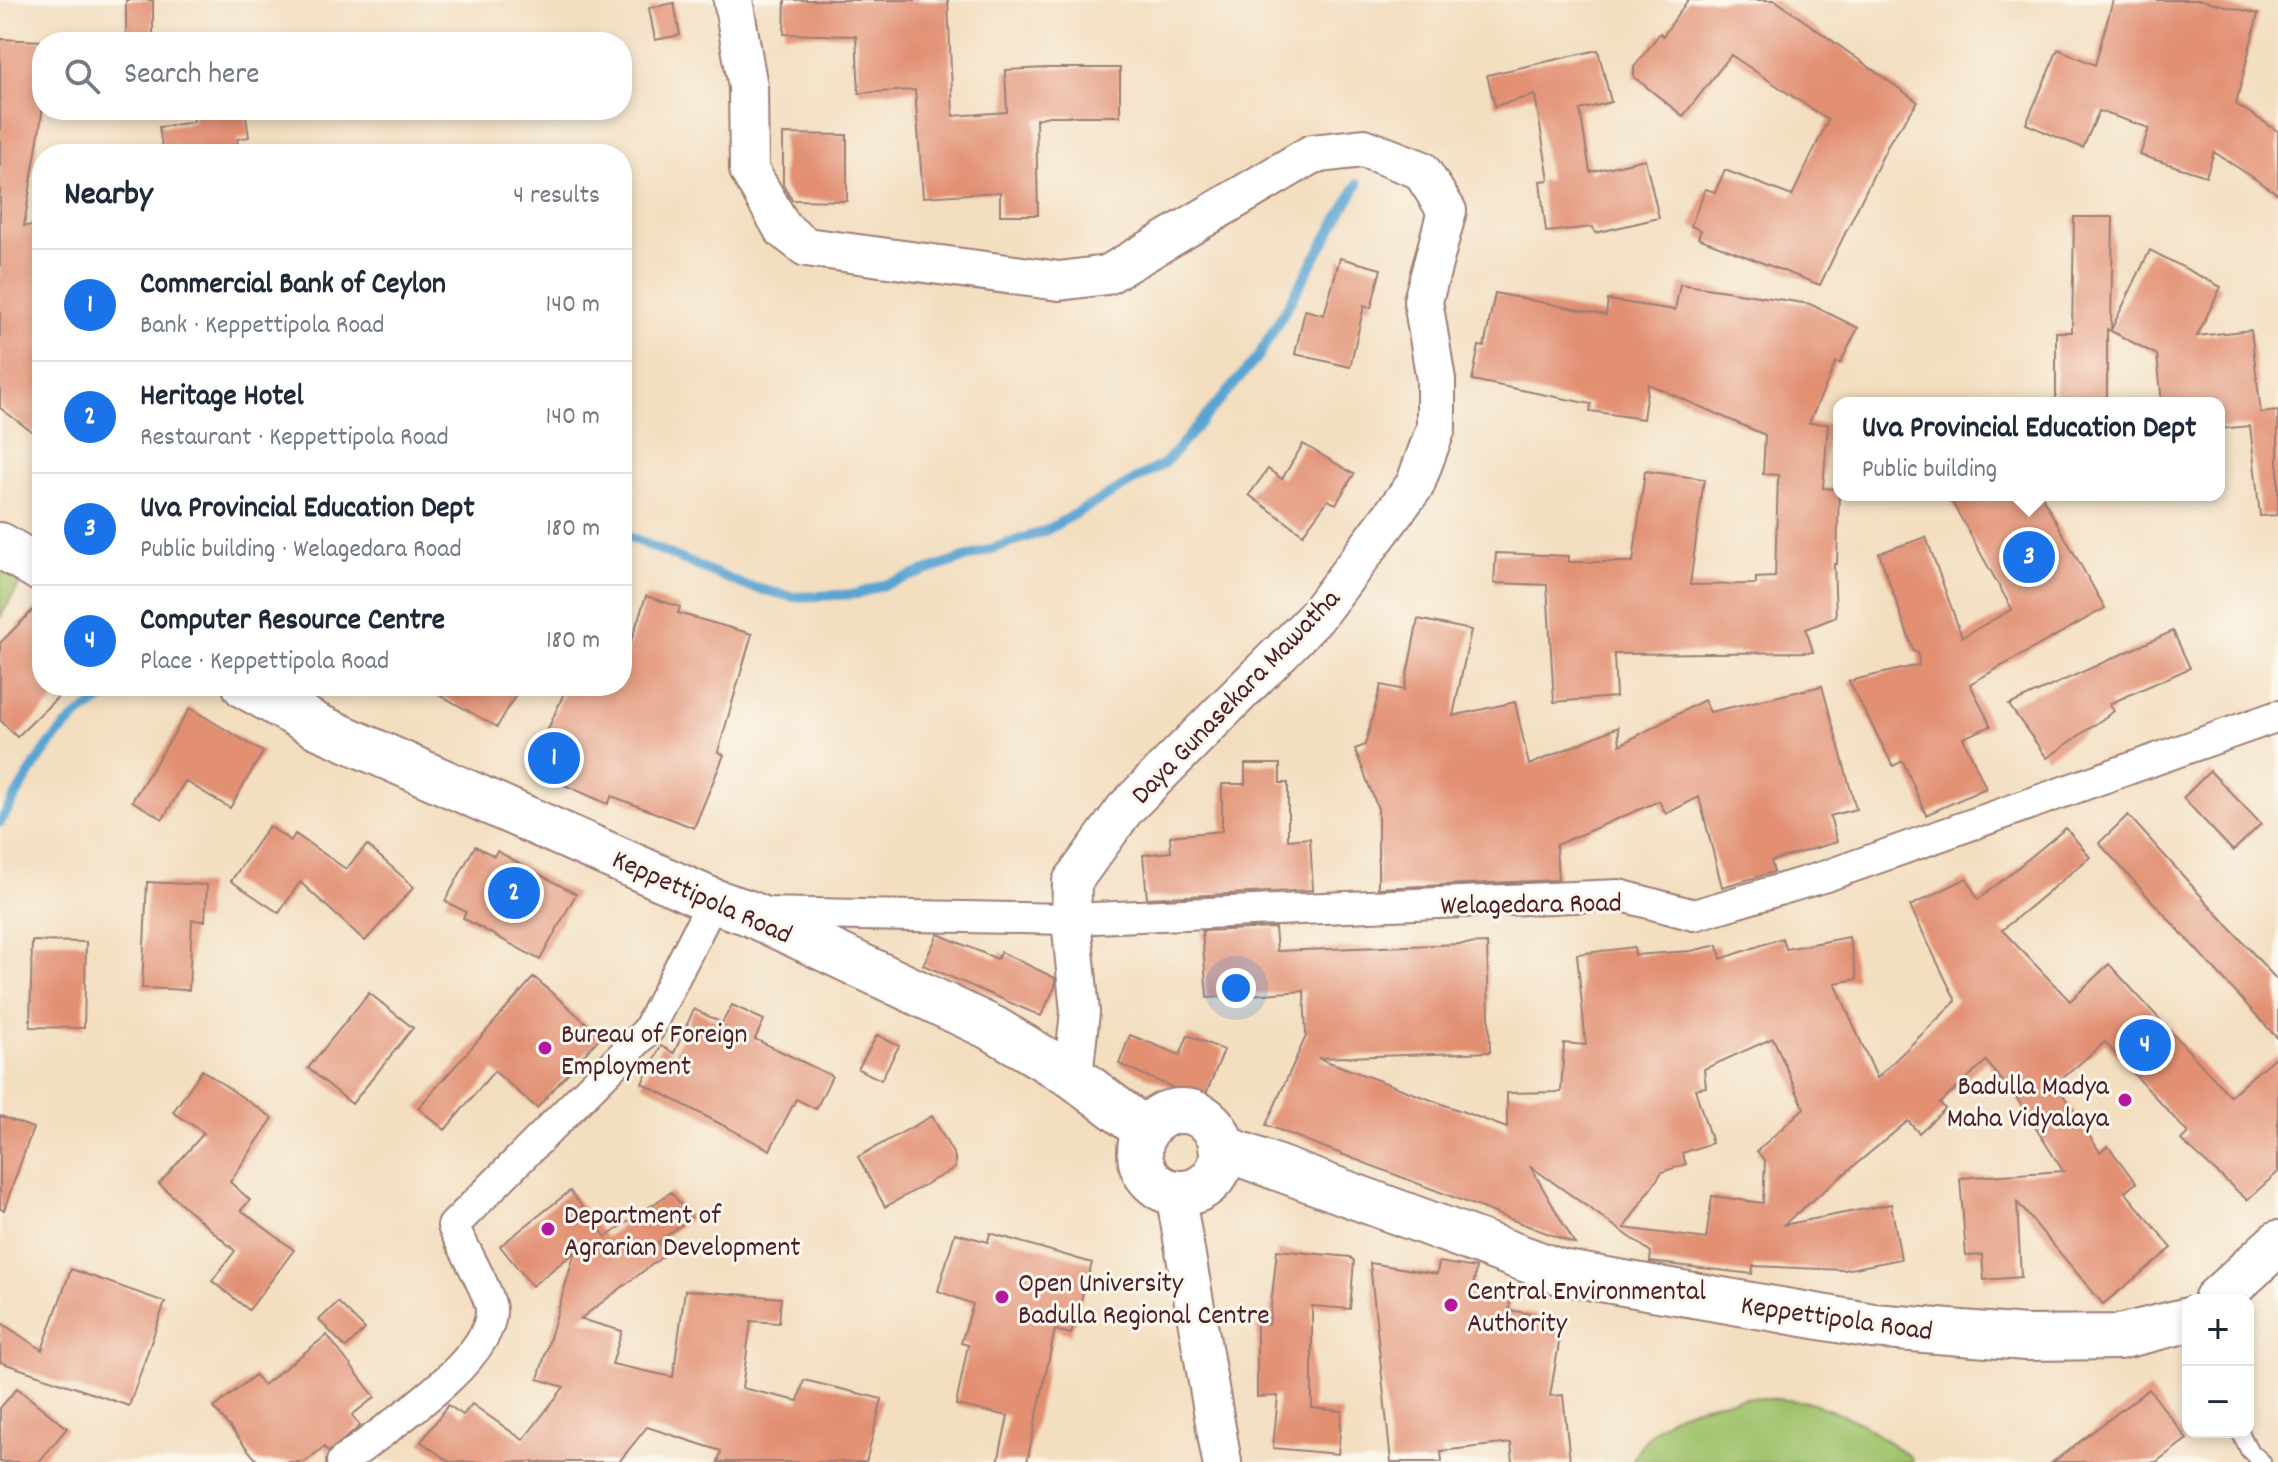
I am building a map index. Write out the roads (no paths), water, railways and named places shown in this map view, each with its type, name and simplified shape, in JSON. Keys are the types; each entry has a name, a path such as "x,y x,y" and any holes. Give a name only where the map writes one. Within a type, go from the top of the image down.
{"main road":[{"name":"Keppettipola Road","path":"263,696 317,726 731,907 994,1029 1073,1076 1146,1131"},
{"path":"1168,1114 1196,1114 1217,1133 1221,1147 1215,1175 1204,1186 1175,1193 1163,1189 1144,1170 1141,1144 1146,1131 1168,1114"},
{"name":"Keppettipola Road","path":"1221,1147 1560,1272 1888,1328 2026,1338 2119,1337 2182,1321"},
{"path":"2223,1294 2278,1243"}],"street":[{"name":"Daya Gunasekara Mawatha","path":"733,0 748,87 749,170 783,229 806,247 1059,281 1107,275 1312,154 1364,148 1421,170 1447,211 1423,301 1436,380 1436,428 1415,485 1315,618 1125,809 1072,882 1071,919 1080,1012 1073,1076"},
{"name":"Welagedara Road","path":"731,907 1071,919 1619,895 1694,915 1826,876 2278,716"},
{"path":"342,1462 464,1366 487,1336 491,1307 453,1226 648,1030 731,907"},
{"path":"1175,1193 1222,1462"}],"lane":[{"path":"2243,1438 2249,1450 2262,1462"}],"waterway":[{"path":"632,538 743,585 793,597 857,594 1045,531 1165,463 1258,357 1358,184"},
{"path":"0,822 33,768 62,730 107,696"}],"place":[{"name":"Uva Provincial Education Dept","path":"2029,557"},
{"name":"Commercial Bank of Ceylon","path":"554,758"},
{"name":"Heritage Hotel","path":"514,893"},
{"name":"Computer Resource Centre","path":"2145,1045"},
{"name":"Bureau of Foreign Employment","path":"545,1048"},
{"name":"Badulla Madya Maha Vidyalaya","path":"2125,1100"},
{"name":"Department of Agrarian Development","path":"548,1229"},
{"name":"Open University Badulla Regional Centre","path":"1002,1297"},
{"name":"Central Environmental Authority","path":"1451,1305"}]}
